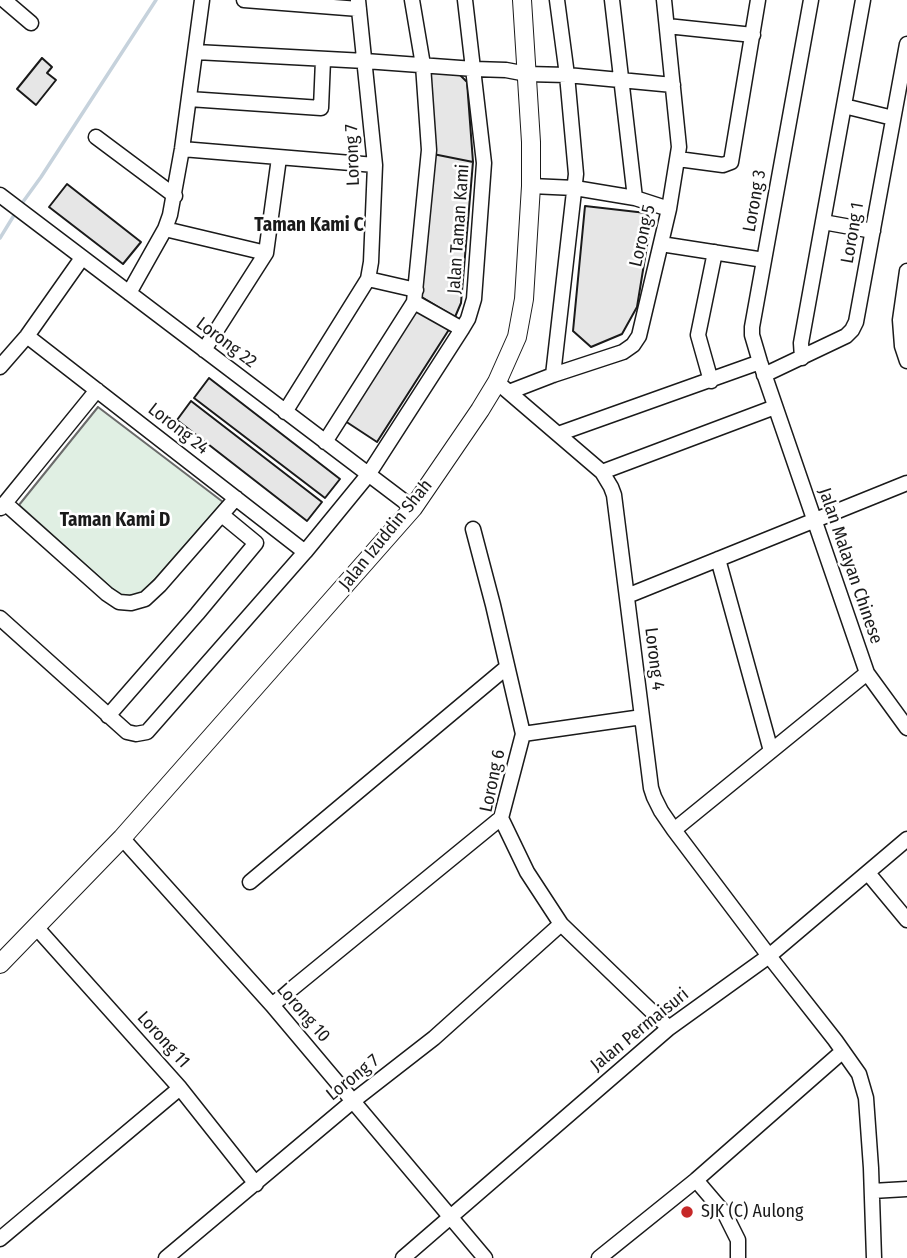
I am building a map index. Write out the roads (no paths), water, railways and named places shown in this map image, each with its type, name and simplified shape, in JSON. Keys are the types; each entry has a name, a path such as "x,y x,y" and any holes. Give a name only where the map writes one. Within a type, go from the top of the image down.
{"main road":[{"name":"Jalan Izuddin Shah","path":"0,964 122,838 413,508 480,410 503,387 524,299 531,186 531,142 522,0"}],"street":[{"path":"4,0 31,23"},
{"path":"129,293 164,229 175,196 202,0"},
{"path":"244,0 358,5"},
{"path":"325,442 415,296 429,150 422,65 412,0"},
{"name":"Jalan Taman Kami","path":"305,552 368,475 462,329 474,299 484,163 466,0"},
{"path":"553,375 576,174 557,0"},
{"path":"612,0 635,198"},
{"name":"Lorong 5","path":"503,387 553,375 623,352 633,345 639,335 670,209 678,159 679,135 664,0"},
{"path":"678,159 723,165 731,162 758,0"},
{"name":"Lorong 3","path":"775,407 753,343 752,327 811,0"},
{"path":"802,358 802,343 863,0"},
{"name":"Lorong 7","path":"285,412 368,279 375,164 358,5"},
{"path":"667,26 752,35"},
{"name":"Lorong 1","path":"558,435 711,381 802,358 846,336 852,330 856,322 907,44"},
{"path":"196,52 506,70 527,74 673,85"},
{"path":"189,99 321,108 323,60"},
{"path":"844,106 893,118"},
{"path":"96,137 175,196"},
{"path":"182,149 375,164"},
{"path":"204,350 266,253 279,158"},
{"path":"531,186 575,188 635,198 670,209"},
{"name":"Lorong 22","path":"8,201 413,508"},
{"path":"823,222 873,231"},
{"path":"164,229 266,253"},
{"path":"661,244 764,260"},
{"path":"711,381 698,335 715,252"},
{"path":"0,367 27,336 82,258"},
{"path":"907,271 900,320 902,346 907,361"},
{"path":"368,279 415,296 462,329"},
{"name":"Lorong 24","path":"27,336 305,552"},
{"name":"Lorong 4","path":"503,387 608,480 614,495 651,788 661,811 674,830 859,1074 866,1098 874,1258"},
{"path":"97,390 3,506 107,594 119,602 131,603 145,598 160,585 236,498"},
{"path":"602,472 775,407"},
{"name":"Jalan Malayan Chinese","path":"775,407 867,673 907,728"},
{"path":"627,596 907,482"},
{"path":"108,716 256,543 222,515"},
{"name":"Lorong 6","path":"473,529 494,605 523,734 501,818 527,872 561,924 669,1028"},
{"path":"0,618 127,732 147,732 305,552"},
{"path":"718,559 771,751"},
{"path":"250,882 507,667"},
{"path":"674,830 867,673"},
{"path":"523,734 642,717"},
{"path":"272,1005 501,818"},
{"name":"Lorong 10","path":"122,838 272,1005 485,1258"},
{"name":"Jalan Permaisuri","path":"402,1258 669,1028 769,956 907,839"},
{"path":"868,873 907,920"},
{"name":"Lorong 7","path":"166,1258 434,1038 561,924"},
{"name":"Lorong 11","path":"36,927 180,1088 256,1184"},
{"path":"599,1258 696,1180 843,1051"},
{"path":"0,1239 180,1088"},
{"path":"696,1180 725,1214 738,1240 738,1258"},
{"path":"872,1191 907,1189"}],"waterway":[{"path":"20,206 156,0"},
{"path":"0,238 16,212"}],"place":[{"name":"SJK (C) Aulong","path":"687,1212"}],"district":[{"name":"Taman Kami C","path":"309,226"},
{"name":"Taman Kami D","path":"115,521"}]}
